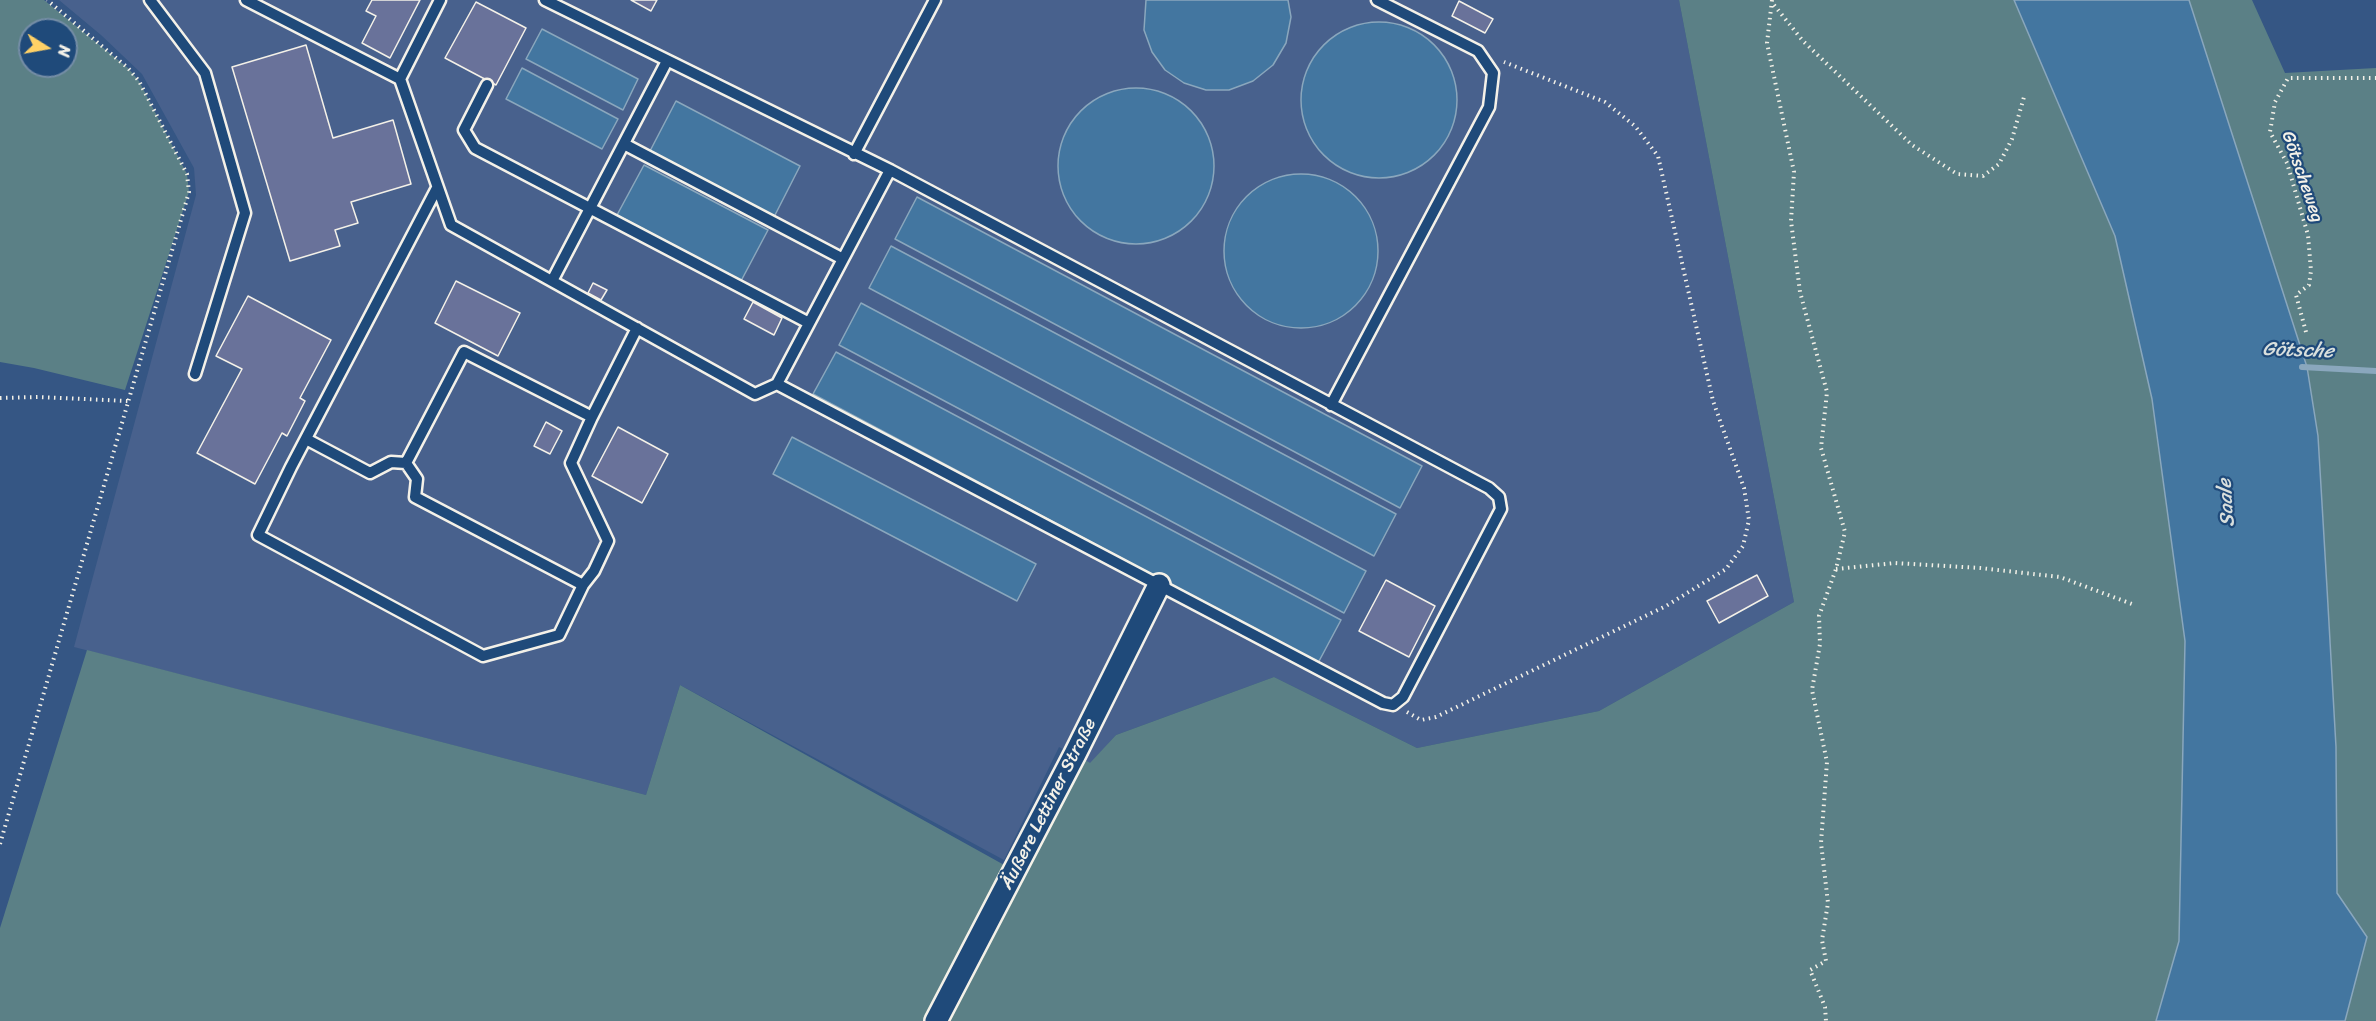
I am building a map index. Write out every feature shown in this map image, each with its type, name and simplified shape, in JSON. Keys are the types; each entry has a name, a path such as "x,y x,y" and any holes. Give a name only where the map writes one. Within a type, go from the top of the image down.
{"street":[{"name":"Äußere Lettiner Straße","path":"936,1021 1075,754 1159,585"}],"lane":[{"path":"150,0 205,73 245,213 195,374"},
{"path":"246,0 400,79 451,225 754,394 777,384 890,170"},
{"path":"400,79 440,0"},
{"path":"545,0 890,170 1489,488 1498,497 1501,509 1403,697 1393,705 1383,703 777,384"},
{"path":"854,154 935,0"},
{"path":"1331,405 1489,107 1493,73 1478,51 1377,0"},
{"path":"552,281 667,61"},
{"path":"487,85 464,130 475,148 809,323"},
{"path":"624,144 843,259"},
{"path":"437,188 258,535 483,656 559,635 583,585 594,571 608,541 571,463 637,328"},
{"path":"406,463 464,352 592,417"},
{"path":"306,439 370,473 391,462 406,463"},
{"path":"406,463 417,479 415,496 583,585"}],"path":[{"path":"0,844 189,192 187,174 139,81 128,68 47,0"},
{"path":"1773,2 1803,41 1912,145 1957,174 1983,176 1999,164 2012,140 2024,97"},
{"path":"1773,2 1767,43 1794,172 1791,221 1799,280 1827,392 1821,448 1845,532 1836,569 1819,616 1820,644 1812,690 1827,762 1821,843 1828,903 1822,940 1826,961 1809,970 1825,1006 1826,1021"},
{"path":"1393,705 1421,720 1436,717 1666,606 1726,569 1743,546 1749,520 1744,488 1713,401 1658,156 1635,126 1605,102 1478,51"},
{"name":"Götscheweg","path":"2306,332 2296,295 2309,285 2312,271 2308,235 2287,163 2270,132 2275,102 2288,78 2376,78"},
{"path":"0,398 38,397 128,401"},
{"path":"1836,569 1895,563 1980,568 2060,577 2132,604"}],"shaded area":[{"path":"59,0 1679,0 1794,602 1599,711 1417,748 1274,677 1116,735 1090,764 1059,747 1004,860 680,685 646,795 74,647 196,195 194,168 142,74 101,35"}],"green space":[{"path":"0,0 44,0 66,18 18,18 18,78 78,78 78,28 128,68 139,81 187,174 189,192 125,390 0,362"},
{"path":"1679,0 2014,0 2115,236 2152,399 2185,641 2179,941 2156,1021 0,1021 0,928 87,650 646,795 680,685 1006,866 1075,754 1090,763 1116,735 1274,677 1417,748 1599,711 1794,602"},
{"path":"2189,0 2252,0 2285,73 2376,68 2376,1021 2345,1021 2367,937 2337,893 2336,747 2327,588 2318,436 2307,367"}],"water":[{"path":"1146,0 1288,0 1291,17 1286,43 1273,65 1253,81 1229,90 1206,90 1184,83 1165,70 1152,52 1144,30"},
{"name":"Saale","path":"2014,0 2189,0 2307,367 2318,436 2336,747 2337,893 2367,937 2345,1021 2156,1021 2179,941 2185,641 2152,399 2115,236"},
{"path":"1379,22 1409,28 1434,45 1451,70 1457,100 1451,130 1434,155 1409,172 1379,178 1349,172 1324,155 1307,130 1301,100 1307,70 1324,45 1349,28"},
{"path":"542,29 638,79 623,110 526,59"},
{"path":"522,68 618,119 602,149 506,99"},
{"path":"1136,88 1166,94 1191,111 1208,136 1214,166 1208,196 1191,221 1166,238 1136,244 1106,238 1081,221 1064,196 1058,166 1064,136 1081,111 1106,94"},
{"path":"676,101 800,166 774,217 650,151"},
{"path":"644,165 768,230 741,281 617,215"},
{"path":"1301,174 1330,180 1344,187 1355,197 1365,208 1372,222 1378,251 1372,280 1365,294 1355,305 1344,315 1330,322 1301,328 1272,322 1258,315 1247,305 1237,294 1230,280 1224,251 1230,222 1237,208 1247,197 1258,187 1272,180"},
{"path":"917,197 1422,466 1400,508 895,239"},
{"path":"891,246 1396,514 1374,556 869,288"},
{"path":"861,303 1366,571 1344,613 839,345"},
{"path":"836,352 1341,620 1318,663 813,394"},
{"path":"792,437 1036,564 1017,601 773,474"}],"building":[{"path":"372,0 420,0 390,58 362,43 376,16 366,11"},
{"path":"631,0 657,0 651,11"},
{"path":"1459,1 1493,19 1485,33 1452,16"},
{"path":"476,2 526,28 496,85 445,58"},
{"path":"306,45 333,138 393,120 411,184 351,202 358,223 335,230 340,246 290,261 232,67"},
{"path":"456,281 520,313 498,356 435,323"},
{"path":"593,283 607,290 601,300 588,293"},
{"path":"248,296 331,340 300,398 305,401 287,436 282,433 255,484 197,453 242,369 216,356"},
{"path":"753,302 782,318 774,335 744,319"},
{"path":"546,422 562,431 550,454 534,446"},
{"path":"618,427 668,454 642,503 592,476"},
{"path":"1757,575 1768,596 1719,623 1707,601"},
{"path":"1386,580 1435,606 1409,657 1359,631"}],"waterway":[{"name":"Götsche","path":"2302,367 2376,371"}]}
